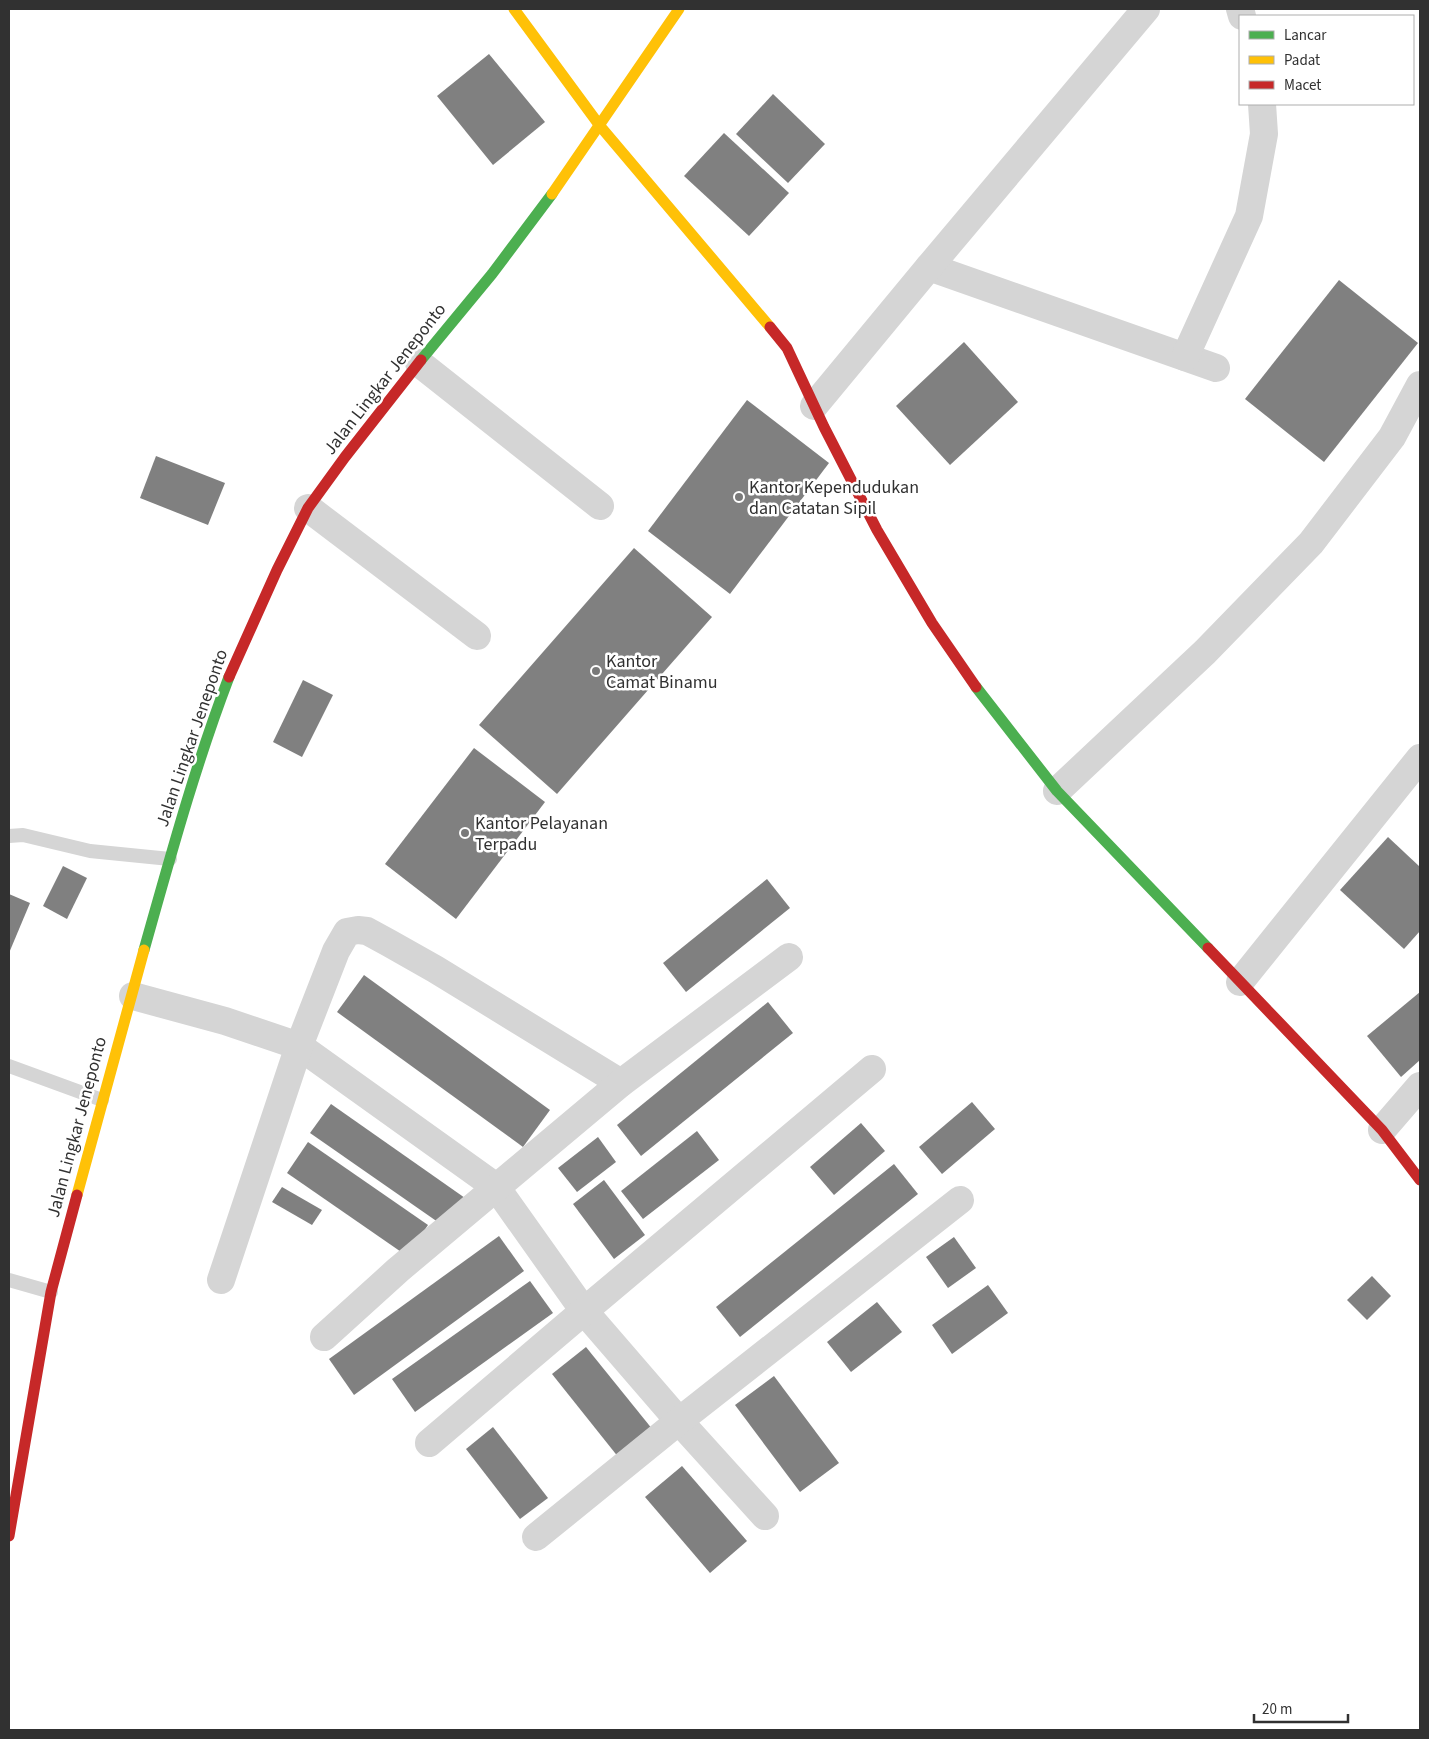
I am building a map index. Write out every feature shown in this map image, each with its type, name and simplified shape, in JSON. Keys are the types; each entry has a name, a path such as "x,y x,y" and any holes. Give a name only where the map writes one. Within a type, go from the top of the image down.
{"main road":[{"path":"514,9 600,126 787,348 814,406 877,530 932,623 981,694 1057,791 1382,1130 1420,1180"},
{"name":"Jalan Lingkar Jeneponto","path":"9,1536 50,1292 170,859 213,720 234,663 308,508 419,362 509,251 600,126 679,9"}],"street":[{"path":"814,406 1146,9"},
{"path":"1185,357 1250,216 1264,134 1262,105"},
{"path":"929,267 1216,368"},
{"path":"419,362 600,506"},
{"path":"1057,791 1205,652 1311,543 1392,437 1420,385"},
{"path":"308,508 477,636"},
{"path":"1240,982 1420,758"},
{"path":"221,1280 298,1046 336,951 347,932 367,931 435,969 621,1083"},
{"path":"324,1338 398,1270 621,1083 789,957"},
{"path":"132,996 226,1021 298,1046 496,1187 584,1311 765,1516"},
{"path":"429,1443 872,1070"},
{"path":"1382,1130 1420,1086"},
{"path":"536,1537 679,1420 960,1200"}],"lane":[{"path":"9,836 23,835 90,851 170,859"},
{"path":"9,1066 102,1100"},
{"path":"9,1280 50,1292"}],"building":[{"path":"489,54 545,122 493,165 437,96"},
{"path":"773,94 825,144 788,183 736,134"},
{"path":"724,133 789,193 749,236 684,176"},
{"path":"1339,280 1418,343 1324,462 1245,399"},
{"path":"964,342 1018,402 950,465 896,406"},
{"name":"Kantor Kependudukan dan Catatan Sipil","path":"747,400 829,463 730,594 648,531"},
{"path":"156,456 225,483 208,525 140,498"},
{"name":"Kantor Camat Binamu","path":"634,548 712,617 557,794 479,725"},
{"path":"303,680 333,695 302,757 273,742"},
{"name":"Kantor Pelayanan Terpadu","path":"474,748 545,802 456,919 385,864"},
{"path":"1388,837 1420,867 1420,931 1404,949 1340,890"},
{"path":"63,866 87,878 67,919 43,906"},
{"path":"767,879 790,908 686,992 663,963"},
{"path":"9,894 30,903 9,953"},
{"path":"364,975 550,1110 523,1147 337,1012"},
{"path":"1420,992 1420,1060 1401,1077 1367,1036"},
{"path":"768,1002 793,1033 641,1156 617,1125"},
{"path":"972,1102 995,1129 942,1174 919,1147"},
{"path":"331,1104 465,1198 445,1227 310,1133"},
{"path":"861,1123 885,1151 834,1195 810,1167"},
{"path":"697,1131 719,1160 643,1219 621,1191"},
{"path":"598,1137 616,1162 577,1192 558,1168"},
{"path":"308,1142 428,1225 407,1256 287,1173"},
{"path":"894,1164 918,1194 740,1337 716,1307"},
{"path":"604,1180 645,1235 614,1259 573,1204"},
{"path":"282,1187 322,1210 312,1225 272,1202"},
{"path":"499,1236 524,1271 354,1395 329,1359"},
{"path":"954,1237 976,1268 948,1288 926,1257"},
{"path":"1372,1276 1391,1296 1367,1320 1347,1300"},
{"path":"530,1281 553,1313 415,1412 392,1379"},
{"path":"988,1285 1008,1313 952,1354 932,1325"},
{"path":"877,1302 902,1332 851,1372 827,1342"},
{"path":"586,1347 653,1430 619,1458 552,1374"},
{"path":"774,1376 839,1463 800,1492 735,1405"},
{"path":"493,1427 548,1498 520,1519 466,1449"},
{"path":"682,1466 747,1541 710,1573 645,1497"}],"traffic: fast":[{"path":"421,360 492,274 552,194"},
{"path":"144,950 194,778 229,677"},
{"path":"976,687 1057,791 1208,948"}],"traffic: slow":[{"path":"514,9 600,126 770,327"},
{"path":"552,194 679,9"},
{"path":"77,1195 144,950"}],"traffic: jam":[{"path":"770,327 787,348 824,427 877,530 932,623 976,687"},
{"path":"229,677 277,570 308,508 345,457 421,360"},
{"path":"1208,948 1382,1130 1420,1180"},
{"path":"9,1536 51,1292 77,1195"}],"place":[{"name":"Kantor Kependudukan dan Catatan Sipil","path":"739,497"},
{"name":"Kantor Camat Binamu","path":"596,671"},
{"name":"Kantor Pelayanan Terpadu","path":"465,833"}]}
